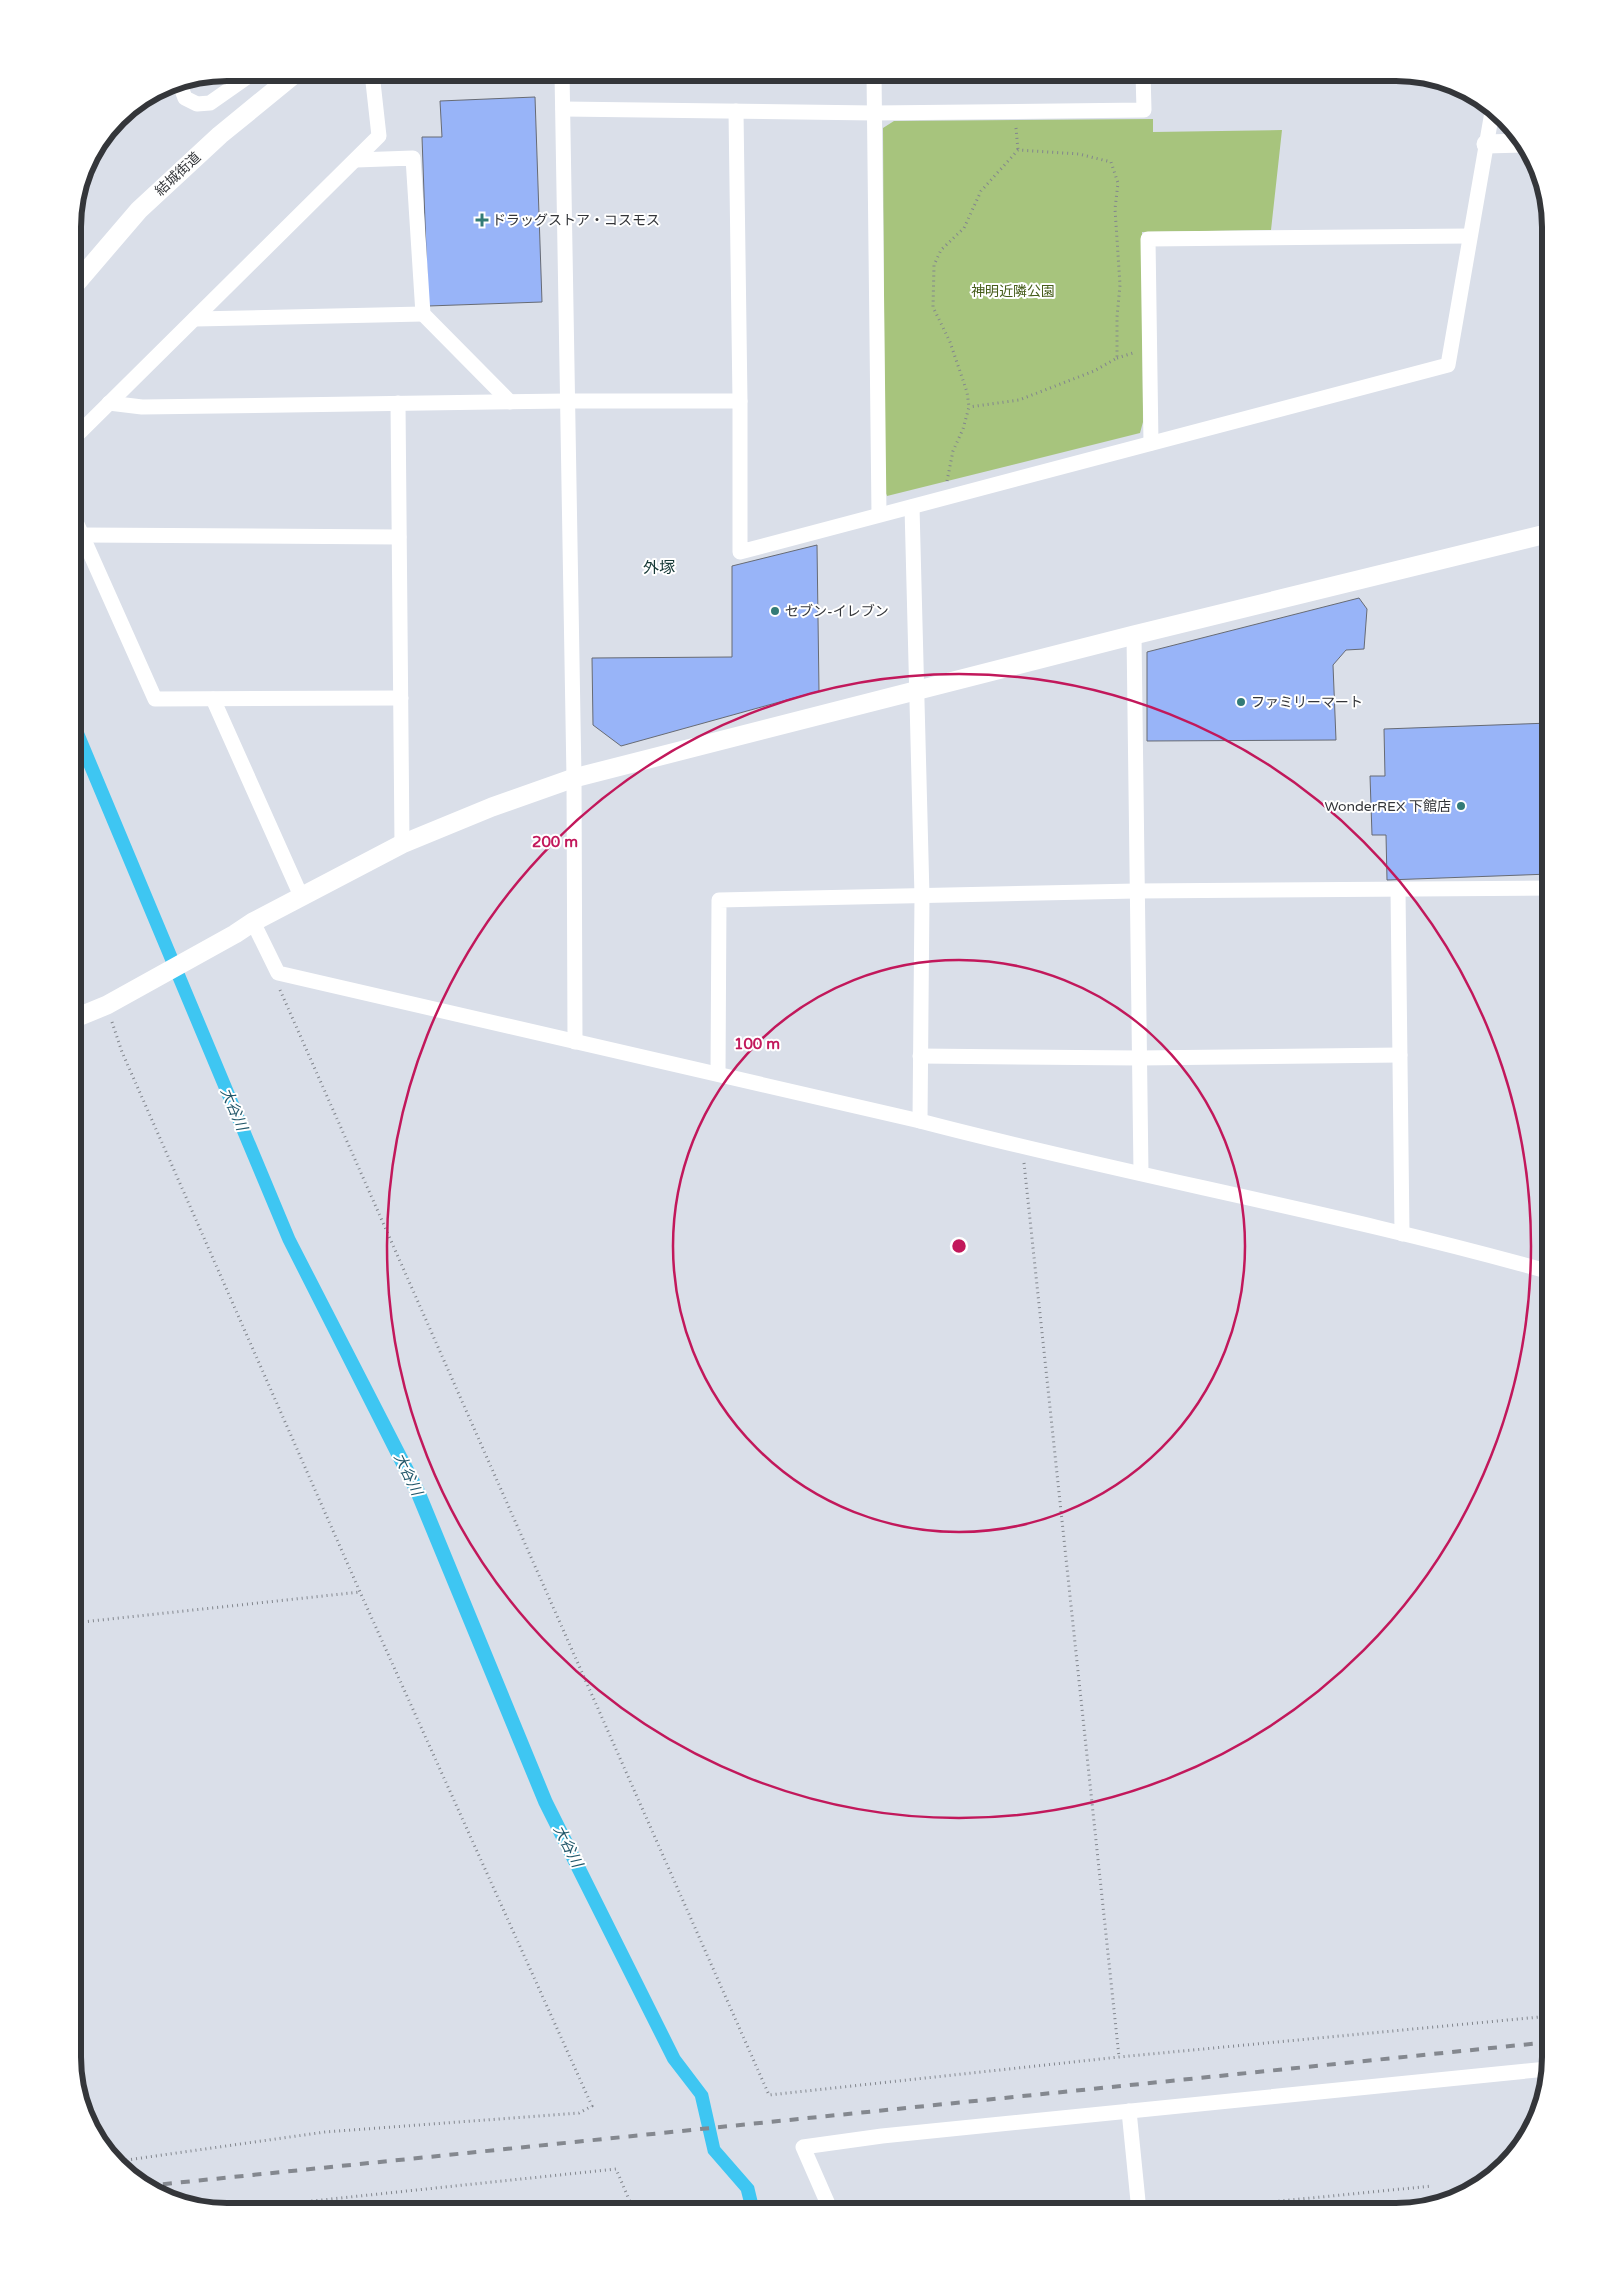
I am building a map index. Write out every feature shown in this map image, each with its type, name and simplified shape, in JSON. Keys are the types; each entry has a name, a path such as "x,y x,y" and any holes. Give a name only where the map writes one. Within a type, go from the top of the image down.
{"street":[{"path":"181,89 184,98 197,104 210,103 239,82"},
{"name":"結城街道","path":"82,276 139,210 220,135 284,82"},
{"path":"82,430 379,136 373,82"},
{"path":"562,82 574,778 576,1042"},
{"path":"874,82 878,514"},
{"path":"563,109 736,112 1144,110 1143,82"},
{"path":"736,112 740,552 1448,365 1491,117"},
{"path":"1486,144 1515,143"},
{"path":"356,160 413,158 423,314 510,402"},
{"path":"1151,443 1148,240 1469,236"},
{"path":"195,319 423,314"},
{"path":"109,403 142,407 568,401 740,401"},
{"path":"398,403 402,844"},
{"path":"912,507 915,693 922,896 920,1121"},
{"path":"399,537 82,535 155,699 400,698"},
{"path":"82,1015 111,1003 235,934 253,922 402,844 492,807 574,778 915,693 1134,635 1542,535"},
{"path":"1134,635 1141,1173"},
{"path":"213,699 301,896"},
{"path":"718,1074 719,900 1136,891 1542,888"},
{"path":"1398,890 1402,1234"},
{"path":"253,922 278,973 920,1121 1022,1148 1141,1173 1402,1234 1542,1269"},
{"path":"920,1056 1139,1058 1400,1055"},
{"path":"827,2203 803,2147 882,2136 1541,2070"},
{"path":"1129,2111 1138,2203"}],"path":[{"path":"943,498 954,451 969,407 967,392 950,342 933,307 934,265 941,250 964,228 981,192 1018,150 1079,154 1111,162 1118,183 1114,209 1120,285 1116,317 1117,358 1094,372 1019,400 969,407"},
{"path":"278,973 280,994 769,2095 1119,2057 1542,2017"},
{"path":"111,1003 122,1052 360,1592 592,2106 579,2113 325,2132 124,2160"},
{"path":"1022,1148 1119,2057"},
{"path":"81,1622 360,1592"},
{"path":"302,2202 616,2169 630,2202"},
{"path":"1268,2203 1432,2186"}],"green space":[{"name":"神明近隣公園","path":"1153,119 1153,132 1282,130 1271,230 1142,232 1143,422 1140,433 887,496 885,491 883,128 894,121"}],"water":[{"name":"大谷川","path":"82,728 295,1237 425,1490 552,1799 680,2056 708,2093 720,2147 754,2186 758,2202 744,2202 741,2191 708,2153 695,2097 668,2062 539,1805 411,1495 283,1242 82,762"}],"building":[{"path":"642,82 683,82 642,83"},
{"name":"ドラッグストア・コスモス","path":"535,97 542,302 428,306 422,137 442,137 440,101"},
{"name":"セブン-イレブン","path":"817,545 819,691 621,746 593,725 592,658 732,657 732,566"},
{"name":"ファミリーマート","path":"1359,598 1367,609 1364,649 1346,650 1333,665 1336,740 1147,741 1147,652"},
{"name":"WonderREX 下館店","path":"1542,723 1542,874 1387,880 1386,835 1372,835 1370,776 1385,776 1384,729"}],"railway":[{"path":"157,2185 1542,2043"}],"place":[{"name":"ドラッグストア・コスモス","path":"482,220"},
{"name":"セブン-イレブン","path":"775,611"},
{"name":"ファミリーマート","path":"1241,702"},
{"name":"WonderREX 下館店","path":"1461,806"}],"district":[{"name":"外塚","path":"659,568"}]}
